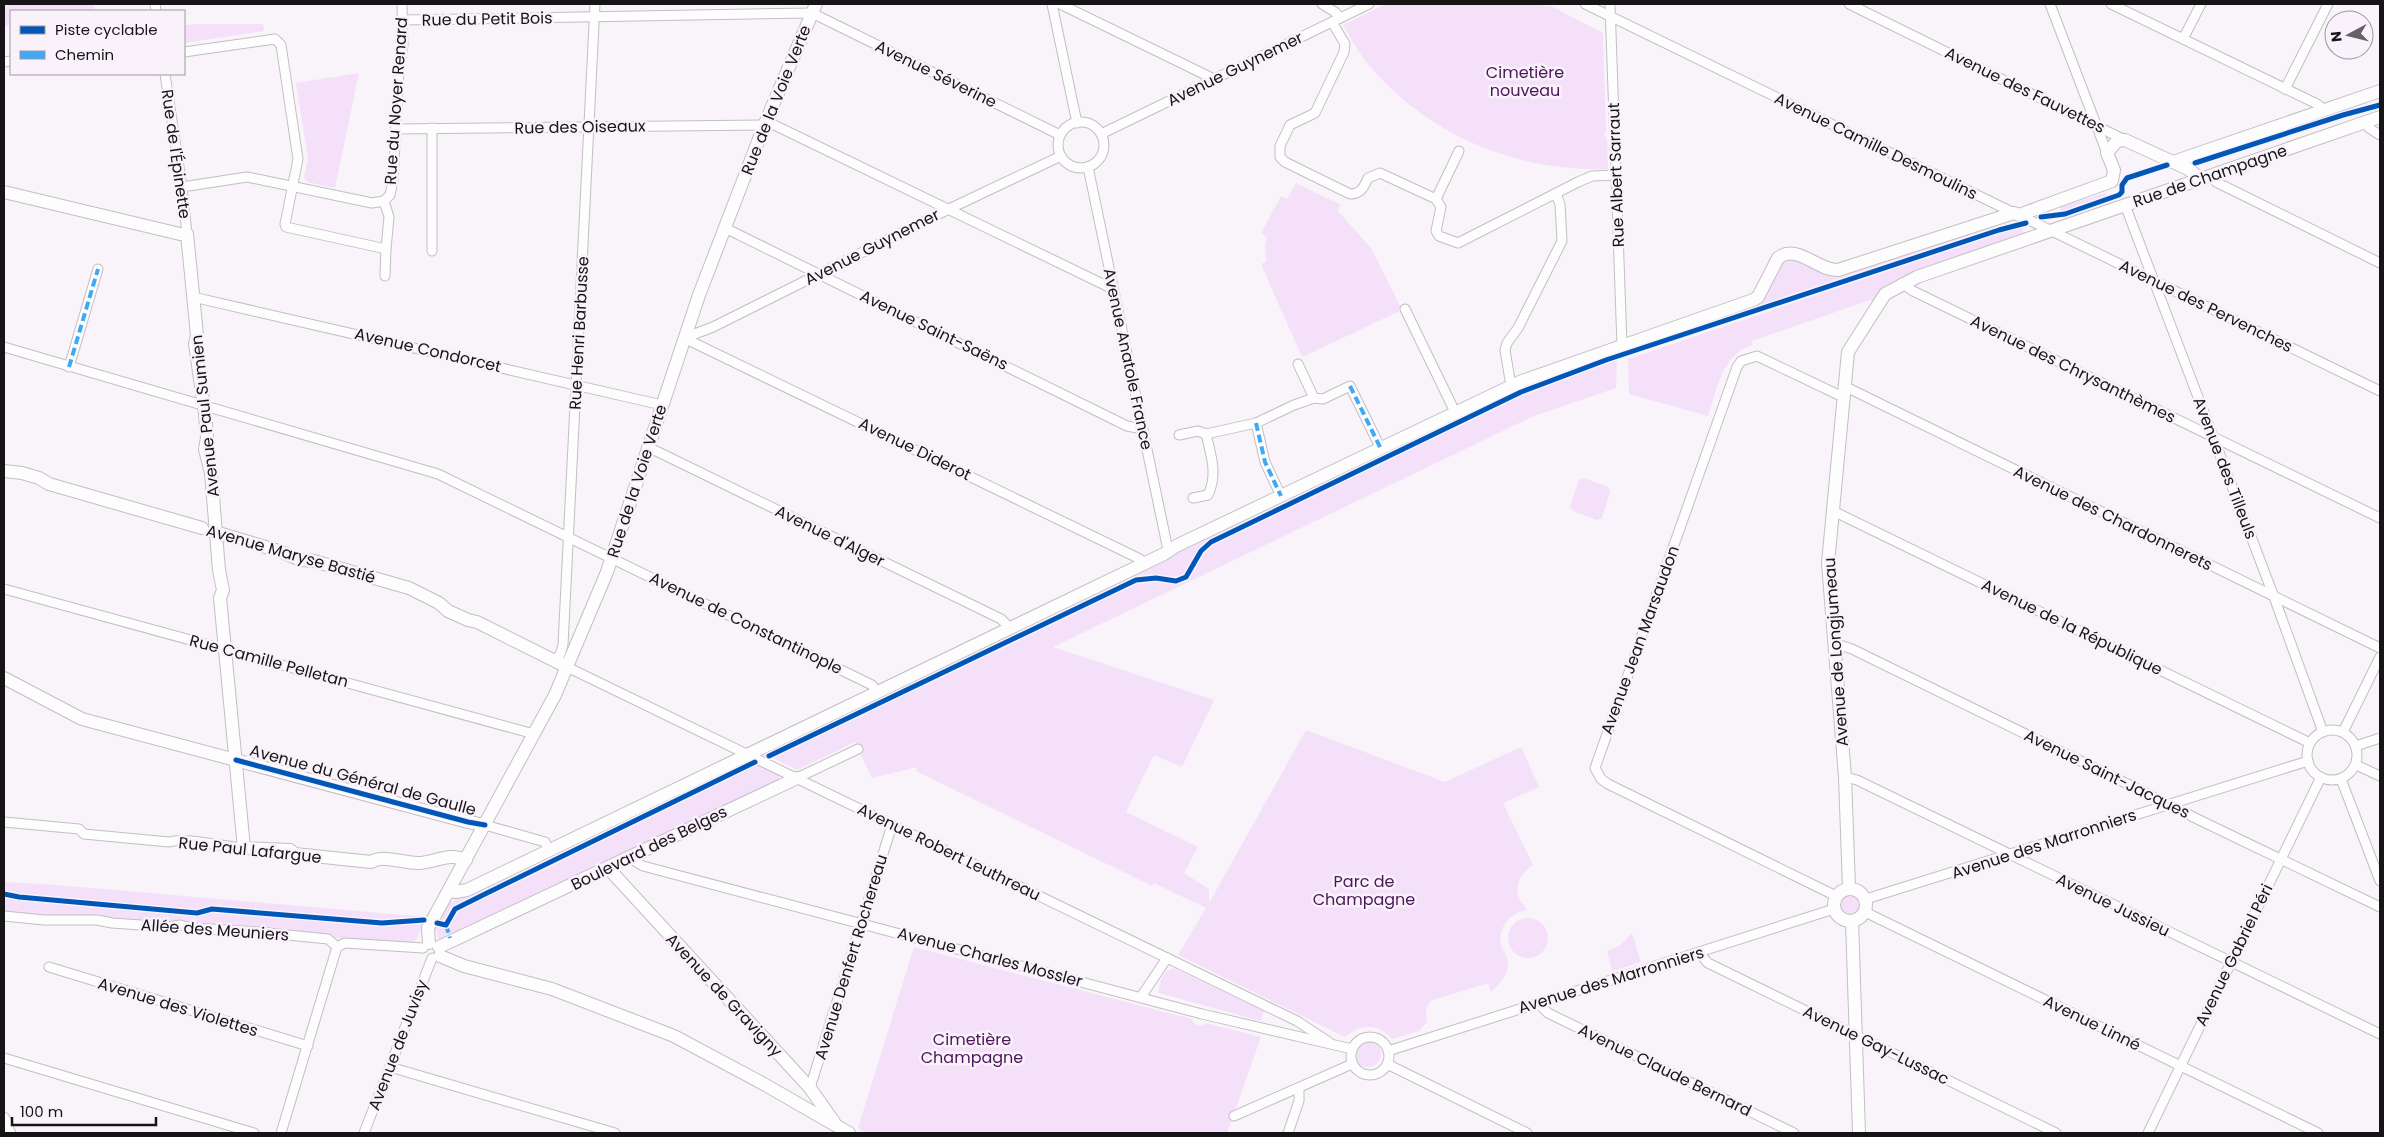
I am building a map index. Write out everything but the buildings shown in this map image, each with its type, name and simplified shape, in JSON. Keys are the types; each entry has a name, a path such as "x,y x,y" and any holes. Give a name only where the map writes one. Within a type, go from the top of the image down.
{"street":[{"name":"Rue du Noyer Renard","path":"182,187 247,178 377,203 384,201 392,189 399,71 403,44 402,4"},
{"name":"Rue Henri Barbusse","path":"554,660 564,645 595,4"},
{"path":"1052,4 1077,122"},
{"path":"1060,4 1214,80"},
{"path":"1322,4 1335,12 1345,44 1344,52 1315,113 1290,125 1280,146 1280,157 1285,162 1350,194 1356,194 1363,189 1368,178 1380,174 1436,199 1441,206 1436,231 1439,236 1458,243 1592,176 1616,174"},
{"name":"Avenue Guynemer","path":"1101,134 1369,4"},
{"name":"Avenue Camille Desmoulins","path":"1585,4 1610,18 1722,70 2031,221"},
{"name":"Rue Albert Sarraut","path":"1610,4 1622,346"},
{"name":"Avenue des Fauvettes","path":"1849,4 2125,140 2206,177"},
{"path":"450,890 455,892 467,890 1511,386 1753,300 1758,297 1778,258 1783,254 1796,253 1831,270 1838,270 2105,186 2112,182 2114,170 2050,4"},
{"path":"2111,4 2324,110"},
{"path":"2184,39 2201,4"},
{"path":"2285,89 2328,4"},
{"name":"Rue du Petit Bois","path":"402,20 594,17 812,7"},
{"name":"Rue de la Voie Verte","path":"433,950 428,928 534,734 567,667 612,558 684,338 812,7"},
{"name":"Avenue Séverine","path":"812,7 1060,135"},
{"path":"185,52 275,39 282,52 298,159 285,224 286,228 386,249"},
{"name":"Rue de l'Épinette","path":"165,75 187,234"},
{"path":"2173,162 2380,90"},
{"name":"Rue de Champagne","path":"1845,393 1848,352 1878,302 1888,291 1902,283 2380,117"},
{"path":"1077,122 1091,125 1101,134 1104,144 1103,152 1100,158 1088,167 1075,168 1068,165 1061,156 1058,144 1060,135 1067,127 1077,122"},
{"path":"2367,122 2369,128 2380,135"},
{"path":"766,123 927,198 1112,289"},
{"name":"Rue des Oiseaux","path":"395,129 766,123"},
{"path":"432,128 432,251"},
{"path":"2107,153 2117,142 2125,140"},
{"path":"1436,199 1459,152"},
{"name":"Avenue Guynemer","path":"684,338 713,327 949,209 1061,156"},
{"name":"Avenue Anatole France","path":"1088,167 1168,550"},
{"path":"2206,177 2380,263"},
{"path":"4,192 180,234 187,234"},
{"path":"1511,386 1505,350 1507,343 1518,328 1562,242 1560,204 1556,194"},
{"path":"384,201 389,217 385,276"},
{"name":"Avenue des Tilleuls","path":"2126,205 2323,732"},
{"name":"Avenue des Pervenches","path":"2031,221 2380,391"},
{"name":"Avenue Saint-Saëns","path":"725,228 1127,426 1143,430"},
{"name":"Avenue Paul Sumien","path":"187,234 196,335 195,344 199,362 207,438 206,449 211,473 218,570 223,590 220,598 244,848"},
{"path":"69,367 98,269"},
{"name":"Avenue des Chrysanthèmes","path":"1902,283 1922,295 2380,518"},
{"name":"Avenue Condorcet","path":"193,297 662,405"},
{"path":"1405,309 1455,412"},
{"name":"Avenue Diderot","path":"684,338 1131,555 1143,564"},
{"name":"Avenue de Constantinople","path":"4,347 438,474 872,685 878,692"},
{"name":"Avenue Jean Marsaudon","path":"1836,896 1608,784 1600,779 1595,768 1737,367 1742,361 1757,356 1845,393"},
{"path":"1298,364 1314,398"},
{"path":"1179,435 1198,431 1206,434 1256,423 1314,398 1323,399 1350,386 1380,449"},
{"name":"Avenue de Longjumeau","path":"1845,393 1828,563 1845,778 1850,888"},
{"name":"Avenue des Chardonnerets","path":"1845,393 2380,648"},
{"path":"1256,423 1265,462 1281,496"},
{"path":"1193,498 1208,495 1214,480 1214,466 1206,434"},
{"name":"Avenue d'Alger","path":"648,447 1001,619 1010,628"},
{"name":"Avenue Maryse Bastié","path":"4,471 22,472 49,484 216,532 279,551 289,556 314,561 409,588 439,603 448,610 468,620 477,622 567,667"},
{"name":"Avenue de la République","path":"1833,511 2310,743"},
{"name":"Rue Camille Pelletan","path":"4,589 534,734"},
{"name":"Avenue Saint-Jacques","path":"1834,643 1852,649 2150,795 2160,802 2178,806 2191,816 2380,907"},
{"path":"2343,732 2380,657"},
{"name":"Avenue Robert Leuthreau","path":"567,667 1298,1021 1329,1042"},
{"name":"Avenue du Général de Gaulle","path":"4,678 82,719 485,825"},
{"path":"2329,730 2343,732 2356,746 2358,754 2356,765 2352,772 2341,779 2328,780 2321,777 2311,768 2308,761 2310,743 2323,732 2329,730"},
{"path":"2356,746 2380,738"},
{"name":"Boulevard des Belges","path":"433,950 858,749"},
{"name":"Avenue des Marronniers","path":"1866,906 2009,855 2308,761"},
{"path":"2356,765 2380,776"},
{"name":"Avenue Gabriel Péri","path":"2148,1133 2321,777"},
{"name":"Avenue Jussieu","path":"1845,778 1857,780 2380,1034"},
{"path":"2341,779 2380,882"},
{"name":"Rue Paul Lafargue","path":"4,822 79,830 84,834 169,842 176,840 197,841 209,845 290,850 295,854 370,862 377,858 419,863 454,856 466,860"},
{"path":"485,825 545,842 549,850"},
{"name":"Avenue Denfert Rochereau","path":"810,1088 892,825"},
{"name":"Avenue Charles Mossler","path":"630,858 643,866 862,924 1291,1036 1329,1042 1352,1049"},
{"name":"Avenue de Gravigny","path":"608,868 810,1088 836,1126"},
{"path":"1850,888 1860,891 1866,906 1860,918 1852,922 1841,918 1834,909 1836,896 1850,888"},
{"name":"Avenue Linné","path":"1866,906 2180,1066 2318,1133"},
{"name":"Avenue des Marronniers","path":"1388,1051 1834,909"},
{"name":"Allée des Meuniers","path":"4,916 44,920 97,920 112,923 169,927 180,925 192,928 258,932 328,939 337,947"},
{"path":"1852,922 1859,1133"},
{"path":"280,1133 337,947 345,943 433,950 464,966 552,989 674,1036 849,1133"},
{"name":"Avenue de Juvisy","path":"364,1133 433,950"},
{"name":"Avenue Gay-Lussac","path":"1699,952 1708,963 2056,1133"},
{"path":"1141,997 1167,958"},
{"name":"Avenue des Violettes","path":"49,967 308,1046"},
{"name":"Avenue Claude Bernard","path":"1538,1003 1548,1013 1794,1133"},
{"path":"1371,1037 1381,1041 1388,1051 1387,1064 1378,1073 1372,1075 1360,1073 1352,1064 1352,1049 1360,1040 1371,1037"},
{"path":"4,1058 254,1133"},
{"path":"1234,1116 1352,1064"},
{"path":"1387,1064 1527,1133"},
{"path":"390,1067 615,1133"},
{"path":"1288,1133 1299,1101 1299,1088"},
{"path":"4,1119 9,1133"}],"green space":[{"path":"4,4 94,4 95,10 10,10 10,25 4,26"},
{"name":"Cimetière nouveau","path":"1386,4 1539,4 1546,7 1549,5 1603,33 1606,131 1604,134 1607,139 1608,169 1540,164 1507,156 1476,144 1446,129 1417,111 1391,89 1368,64 1343,25"},
{"path":"263,24 264,31 185,43 185,25"},
{"path":"359,73 335,188 307,182 304,177 308,159 296,83"},
{"path":"1296,183 1341,205 1337,210 1371,248 1402,310 1302,357 1261,264 1266,262 1265,245 1267,237 1261,233 1281,196 1287,199"},
{"path":"2105,193 2107,198 2062,213 2060,207"},
{"path":"1995,224 1996,228 1645,347 1643,342 1753,305 1779,264 1789,257 1829,274"},
{"path":"2020,226 2025,235 1902,277 1885,286 1873,302 1870,300 1752,341 1753,345 1743,349 1734,356 1722,374 1708,416 1629,394 1628,359"},
{"name":"Parc de Champagne","path":"1615,355 1617,357 1616,388 1534,416 1053,647 1214,700 1182,767 1154,755 1126,812 1198,847 1184,873 1209,889 1209,903 1306,730 1445,782 1521,747 1539,787 1503,803 1533,865 1519,880 1517,890 1526,910 1514,915 1502,929 1501,941 1508,960 1507,971 1501,982 1491,992 1488,983 1430,1001 1426,1009 1427,1022 1419,1031 1392,1039 1381,1030 1369,1027 1357,1030 1345,1037 1178,955 1206,908 1154,883 1152,886 916,771 917,767 872,778 855,742 797,770 769,756 770,751 1144,568 1158,565 1176,550 1512,390"},
{"path":"1584,478 1608,487 1610,492 1602,518 1597,520 1573,511 1570,506 1579,480"},
{"path":"745,760 779,776 778,781 441,940 438,938 436,928 448,903"},
{"path":"4,882 427,917 413,945 174,923 4,913"},
{"path":"1850,895 1857,898 1860,905 1857,912 1850,915 1843,912 1840,905 1843,898"},
{"path":"1532,918 1539,921 1545,927 1548,938 1547,946 1539,955 1532,958 1524,958 1517,955 1509,946 1508,934 1511,927 1520,919"},
{"path":"1632,933 1641,962 1612,971 1607,951 1621,945"},
{"name":"Cimetière Champagne","path":"914,947 1192,1019 1195,1024 1201,1026 1206,1023 1261,1037 1227,1133 866,1133 858,1128"},
{"path":"1173,968 1264,1011 1261,1021 1159,993 1162,978 1166,972"},
{"path":"1368,1041 1377,1045 1381,1054 1377,1063 1368,1067 1359,1063 1355,1054 1359,1045"}],"marked path":[{"path":"69,367 98,269"},
{"path":"1350,386 1381,449"},
{"path":"1256,423 1265,462 1281,496"},
{"path":"446,925 450,938"}],"cycle path":[{"path":"2195,163 2343,115 2380,105"},
{"path":"2041,217 2065,214 2119,195 2122,192 2122,185 2127,178 2167,165"},
{"path":"769,756 1136,580 1156,578 1176,581 1186,577 1201,551 1211,542 1521,392 1606,360 1999,230 2026,223"},
{"path":"236,760 485,825"},
{"path":"437,923 446,925 455,909 755,762"},
{"path":"4,894 19,897 197,913 212,909 382,923 424,920"}]}
